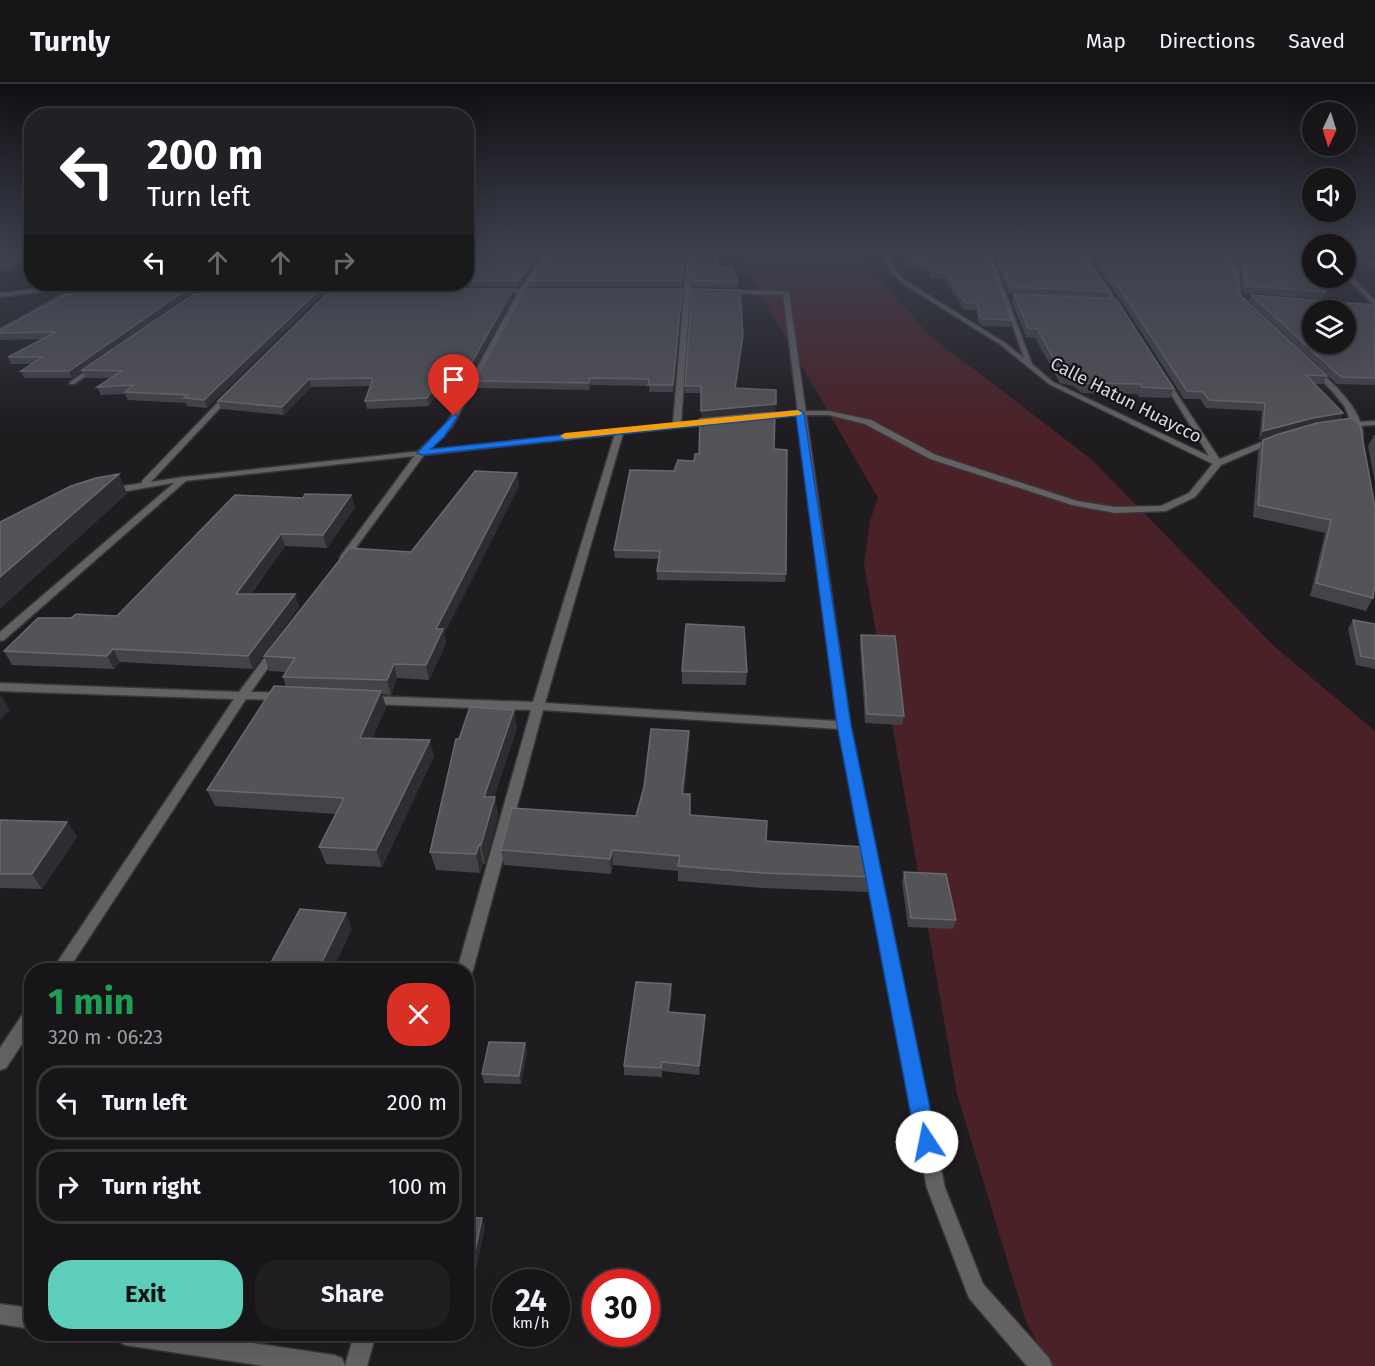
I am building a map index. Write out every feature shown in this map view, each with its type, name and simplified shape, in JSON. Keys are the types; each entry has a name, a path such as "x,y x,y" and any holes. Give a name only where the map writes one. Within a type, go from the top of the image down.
{"street":[{"path":"0,332 37,312"},
{"path":"339,564 422,453 448,427 511,312"},
{"path":"677,424 686,312"},
{"path":"788,312 800,413 844,725 936,1188 976,1291 1041,1366"},
{"name":"Calle Hatun Huaycco","path":"952,312 1003,344 1051,383 1218,463"},
{"path":"1009,312 1031,367"},
{"path":"1123,312 1130,323"},
{"path":"72,383 100,363"},
{"path":"1310,365 1335,388 1358,423 1362,444"},
{"path":"1161,373 1218,463"},
{"path":"145,483 234,389"},
{"path":"744,418 829,413 868,422 933,457 1075,503 1115,510 1163,509 1192,495 1218,463 1270,441 1290,436"},
{"path":"101,492 184,478 722,420"},
{"path":"1329,427 1375,423"},
{"path":"467,963 538,706 620,430"},
{"path":"0,638 184,478"},
{"path":"65,963 243,695 284,639"},
{"path":"0,687 290,697"},
{"path":"361,699 538,706 844,725"},
{"path":"0,1062 24,1026"},
{"path":"0,1314 24,1318"},
{"path":"171,1341 334,1366"},
{"path":"356,1366 363,1341"}],"shaded area":[{"path":"771,312 909,312 929,335 1091,459 1275,647 1375,731 1375,1366 1049,1366 1025,1319 957,1094 864,564 870,521 878,498"}],"building":[{"path":"35,312 154,312 69,371 21,371 42,357 8,357 56,332 0,333 0,330"},
{"path":"168,312 296,312 204,400 184,398 188,395 125,392 133,385 97,387 122,371 82,370"},
{"path":"309,312 500,312 462,380 439,379 427,398 365,401 373,378 309,379 282,407 218,401"},
{"path":"513,312 680,312 673,385 648,385 649,379 590,378 589,383 475,381"},
{"path":"690,312 741,312 743,335 735,388 776,390 776,404 701,411 701,386 685,386"},
{"path":"979,312 1009,312 1012,320 983,319"},
{"path":"1021,312 1124,312 1174,389 1142,387 1140,384 1085,383 1075,376 1062,373 1037,329 1028,328"},
{"path":"1135,312 1258,312 1327,376 1306,375 1343,413 1263,431 1265,403 1209,400 1203,392 1187,391"},
{"path":"1269,312 1302,312 1302,341"},
{"path":"1356,312 1375,312 1375,378 1341,377 1316,354 1356,354"},
{"path":"775,412 774,449 787,450 786,574 657,571 660,551 614,550 630,470 674,471 678,460 694,461 695,454 699,454 700,419"},
{"path":"1352,418 1360,425 1375,507 1373,598 1316,583 1331,520 1258,505 1263,440 1317,423"},
{"path":"475,471 517,473 436,629 443,629 426,665 394,664 387,680 283,677 295,658 264,656 349,548 411,552"},
{"path":"119,474 0,577 0,522 71,486"},
{"path":"305,494 351,495 323,535 281,534 236,594 295,594 248,656 113,649 107,656 4,651 38,618 71,618 76,614 117,616 235,495 303,498"},
{"path":"1353,620 1375,624 1375,659 1361,656"},
{"path":"686,624 744,627 747,672 682,671"},
{"path":"861,635 895,636 904,716 867,714"},
{"path":"274,686 381,691 360,738 430,740 376,850 319,847 344,798 207,790"},
{"path":"470,707 514,710 484,797 495,797 481,845 476,854 430,852 456,739 459,739"},
{"path":"651,729 689,731 682,794 690,794 690,815 767,821 766,841 865,847 871,877 763,873 678,866 680,856 612,850 610,859 501,850 512,808 636,816 644,787"},
{"path":"0,820 67,822 32,874 0,874"},
{"path":"904,872 946,874 956,920 911,918"},
{"path":"300,909 346,913 321,963 271,963"},
{"path":"636,982 671,984 668,1012 705,1015 699,1066 662,1062 661,1068 624,1066"},
{"path":"489,1042 525,1043 519,1076 482,1074"},
{"path":"474,1218 482,1218 474,1256"}],"slow traffic":[{"path":"565,436 798,413"}],"route":[{"path":"454,416 448,427 422,453 620,430 800,413 844,725 927,1142"}]}
